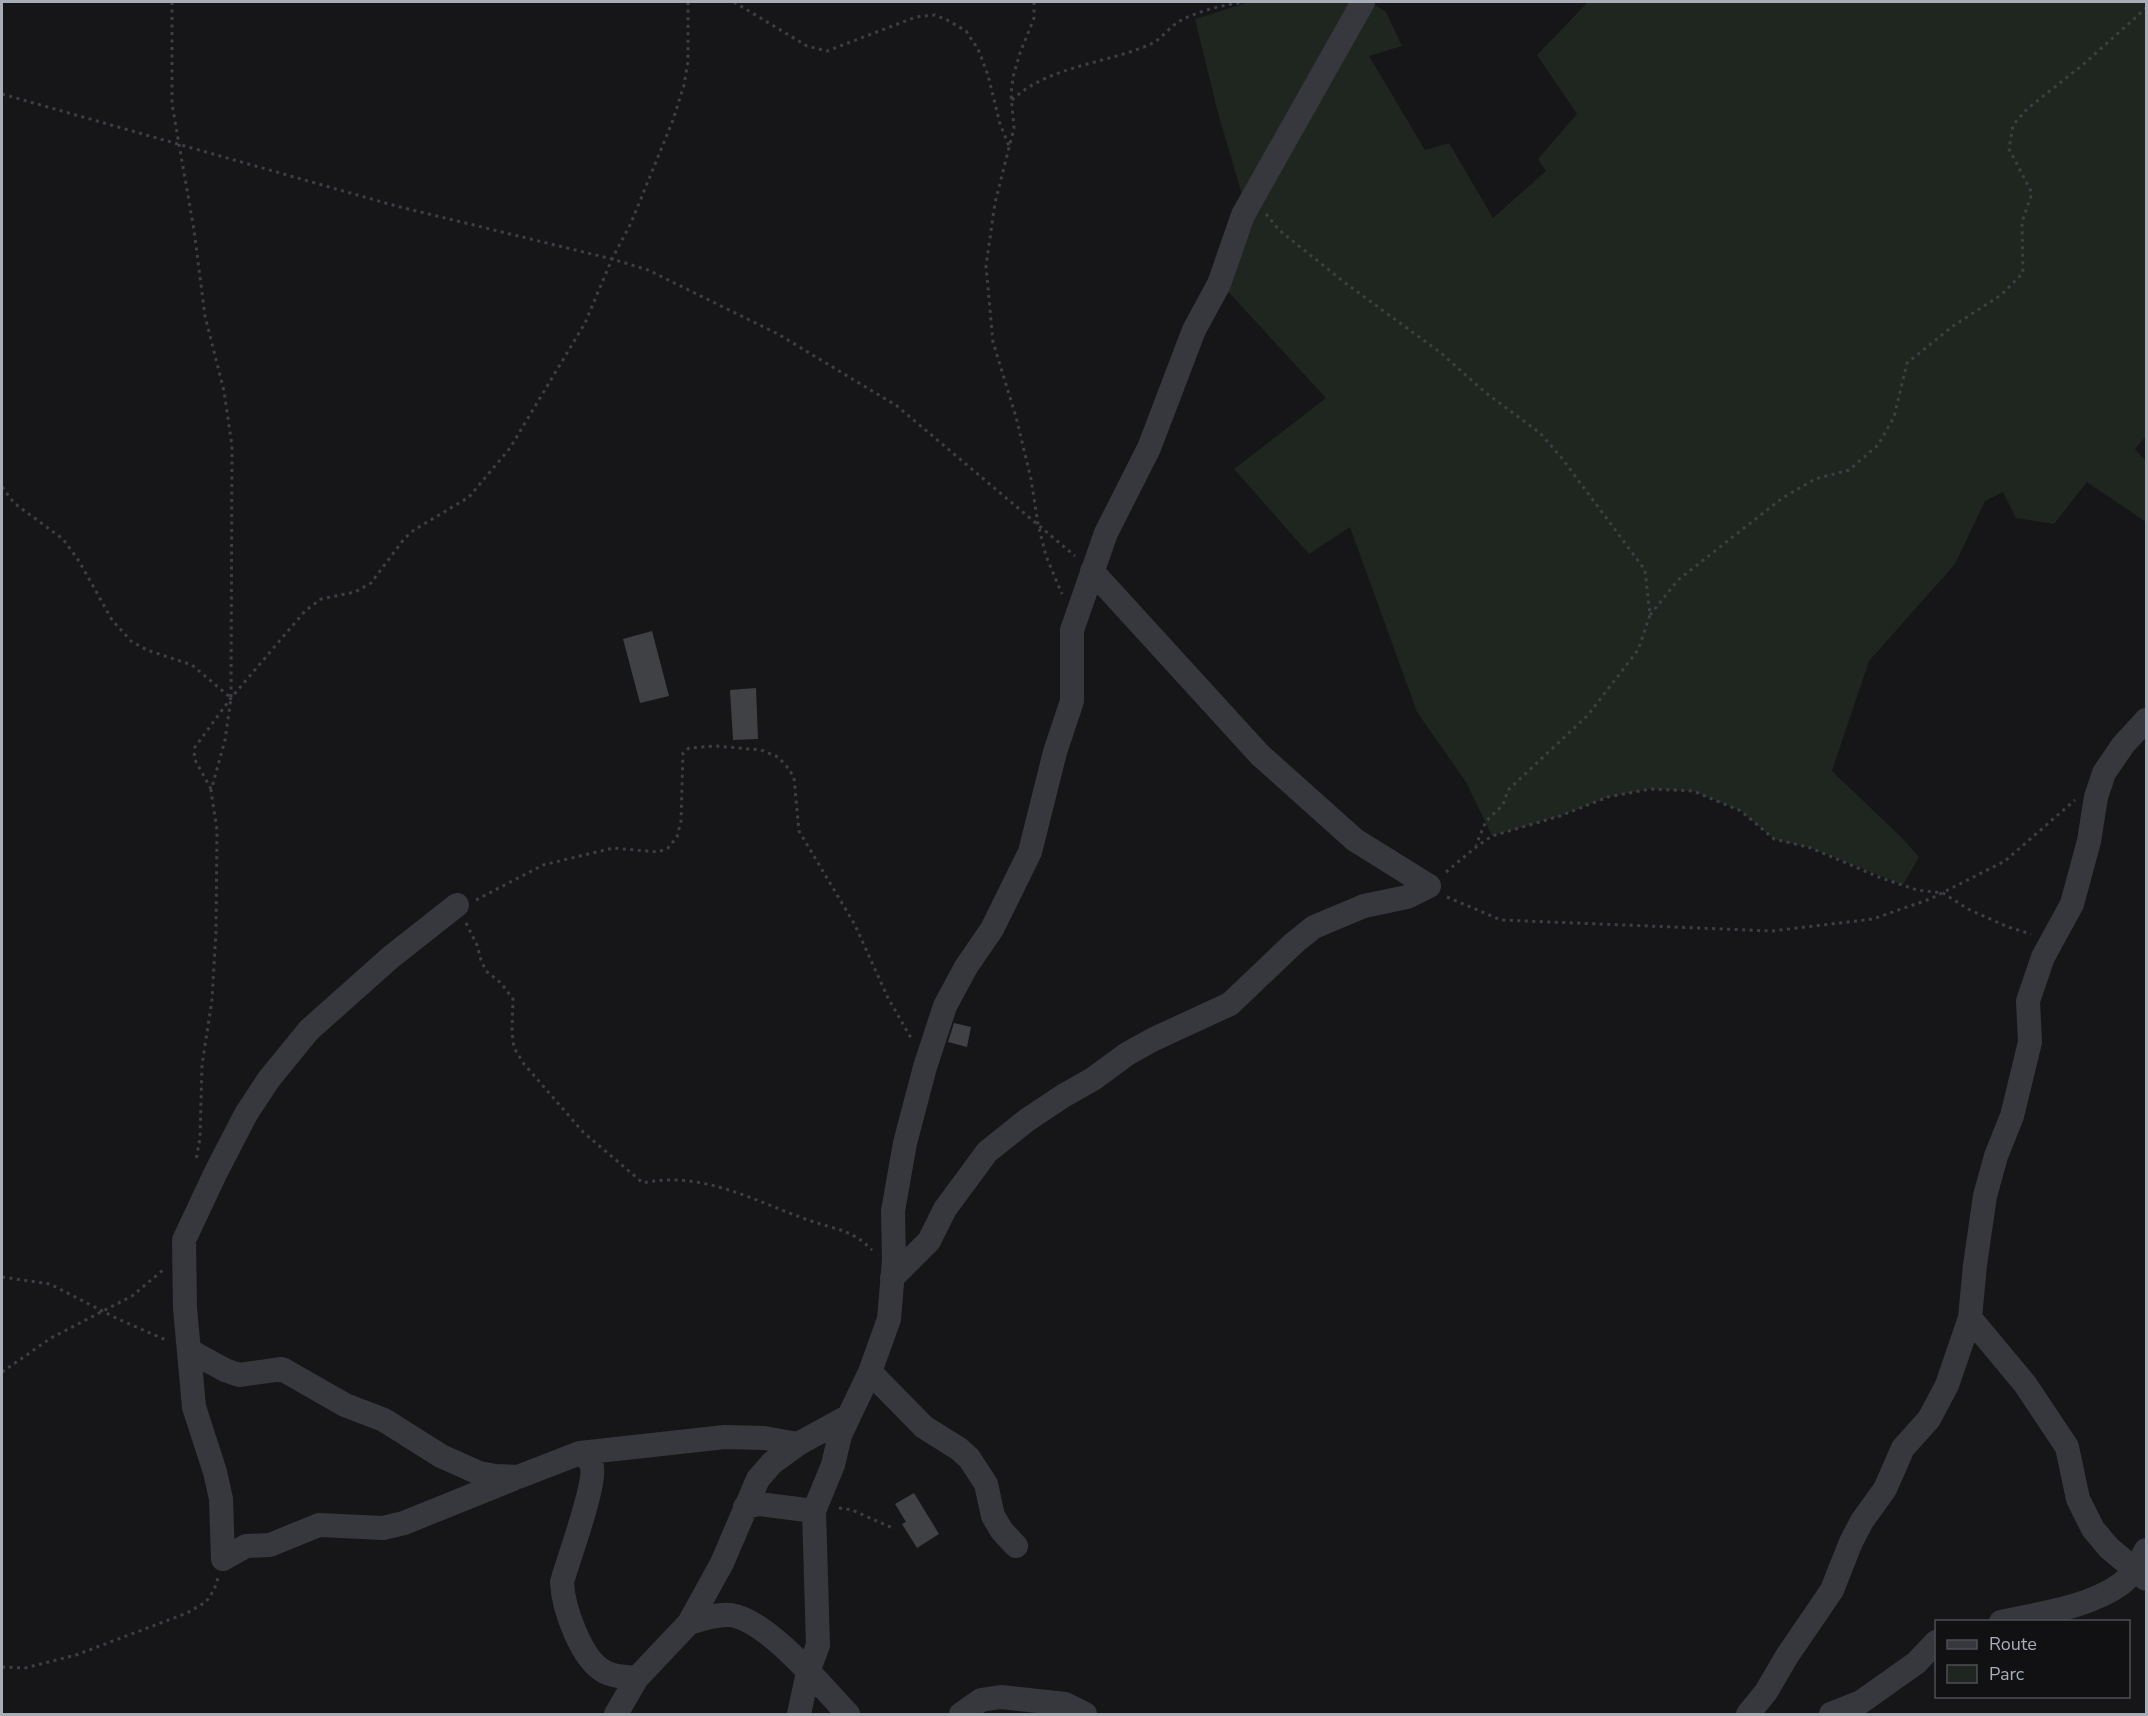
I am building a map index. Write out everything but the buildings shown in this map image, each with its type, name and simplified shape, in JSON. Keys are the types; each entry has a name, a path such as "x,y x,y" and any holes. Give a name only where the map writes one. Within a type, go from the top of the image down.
{"street":[{"path":"799,1714 808,1672 818,1645 814,1511 833,1466 840,1435 870,1372 889,1319 893,1211 904,1143 945,1006 966,967 992,930 1030,852 1055,752 1072,701 1071,630 1106,533 1149,448 1194,330 1214,294 1243,215 1363,2"},
{"path":"1092,571 1260,755 1355,840 1429,886"},
{"path":"1748,1714 1766,1692 1787,1656 1832,1590 1862,1521 1885,1489 1903,1448 1929,1419 1947,1384 1970,1318 1985,1196 1996,1156 2012,1116 2031,1042 2028,1001 2043,957 2072,904 2089,841 2096,797 2104,773 2123,745 2146,720"},
{"path":"892,1278 929,1241 945,1209 987,1152 1027,1120 1093,1079 1127,1054 1154,1039 1230,1005 1294,943 1314,927 1364,906 1407,897 1429,886"},
{"path":"457,905 391,957 309,1029 269,1079 246,1114 184,1240 185,1308 194,1407 215,1472 221,1499 223,1559 246,1546 270,1545 319,1526 383,1528 404,1524 580,1453 726,1437 764,1438 798,1444"},
{"path":"1970,1318 2025,1384 2067,1447 2078,1499 2093,1529 2109,1548 2143,1566 2121,1583 2096,1597 2065,1608 2010,1620"},
{"path":"190,1351 225,1370 239,1374 282,1369 345,1405 393,1424 441,1456 472,1470 496,1476 518,1477"},
{"path":"870,1372 924,1427 969,1458 986,1484 993,1516 1002,1531 1016,1546"},
{"path":"616,1714 637,1678 689,1623 722,1563 758,1479 772,1463 798,1444 849,1416"},
{"path":"580,1453 592,1464 593,1474 561,1582 564,1604 586,1653 596,1665 605,1672 637,1678"},
{"path":"745,1507 759,1504 814,1511"},
{"path":"689,1623 731,1615 747,1620 791,1652 848,1714"},
{"path":"1831,1714 1861,1702 1916,1663 1935,1643"},
{"path":"961,1714 981,1701 1001,1697 1065,1704 1084,1714"}],"path":[{"path":"172,2 171,104 194,230 205,316 224,391 232,446 231,698 225,740 211,791"},
{"path":"196,1161 200,1138 202,1065 212,1000 216,932 217,830 211,791 194,758 195,747 231,698 305,611 321,599 355,592 371,583 404,539 414,530 469,497 510,448 585,323 673,120 684,85 689,48 688,2"},
{"path":"734,2 807,46 827,51 916,17 935,15 947,20 966,31 978,49 1009,148"},
{"path":"1034,2 1034,18 1013,77 1014,128 995,203 986,266 993,342 1031,479 1046,556 1064,599 1071,630"},
{"path":"1012,100 1022,90 1054,75 1154,42 1169,28 1188,18 1244,2"},
{"path":"1476,847 1486,821 1503,805 1508,790 1588,715 1638,650 1650,615 1678,580 1773,506 1815,479 1849,470 1878,445 1893,417 1907,363 1953,326 2001,295 2023,273 2022,222 2032,193 2008,149 2013,125 2027,109 2085,63 2146,8"},
{"path":"2,94 396,206 612,259 648,270 778,334 897,406 1092,571"},
{"path":"1253,197 1279,230 1344,282 1441,353 1486,393 1540,433 1561,457 1645,570 1650,615"},
{"path":"2,488 14,502 63,539 79,561 112,620 131,640 147,650 192,665 231,698"},
{"path":"892,1278 875,1253 850,1232 810,1221 741,1193 712,1186 678,1179 643,1183 583,1132 524,1064 514,1048 513,999 501,983 486,971 477,945 457,905 475,900 543,865 613,848 658,852 668,848 677,837 681,821 682,753 689,748 716,746 761,750 778,757 794,778 799,831 855,925 888,998 925,1067"},
{"path":"2053,940 2008,927 1968,909 1943,893 1917,890 1881,878 1811,848 1774,839 1741,812 1693,791 1650,789 1608,797 1560,816 1492,836 1429,886 1448,897 1501,920 1772,931 1873,919 1943,893 2005,861 2079,795"},
{"path":"2,1372 51,1338 132,1296 152,1281 165,1267"},
{"path":"2,1277 50,1284 190,1351"},
{"path":"814,1511 834,1507 852,1510 895,1529"},
{"path":"2,1667 26,1668 76,1655 187,1613 206,1602 214,1590 223,1559"}],"green space":[{"path":"1371,2 1386,12 1402,46 1369,56 1425,150 1449,143 1493,218 1546,171 1538,159 1577,114 1537,55 1586,4 1584,2 2146,2 2146,436 2135,449 2146,461 2146,522 2087,482 2054,524 2016,518 2003,492 1985,501 1955,564 1869,661 1832,771 1919,857 1903,885 1811,848 1774,839 1741,811 1693,791 1650,789 1608,797 1560,816 1492,836 1466,782 1417,712 1350,527 1309,554 1234,469 1326,398 1222,285 1248,215 1218,113 1195,19 1246,3"}]}
